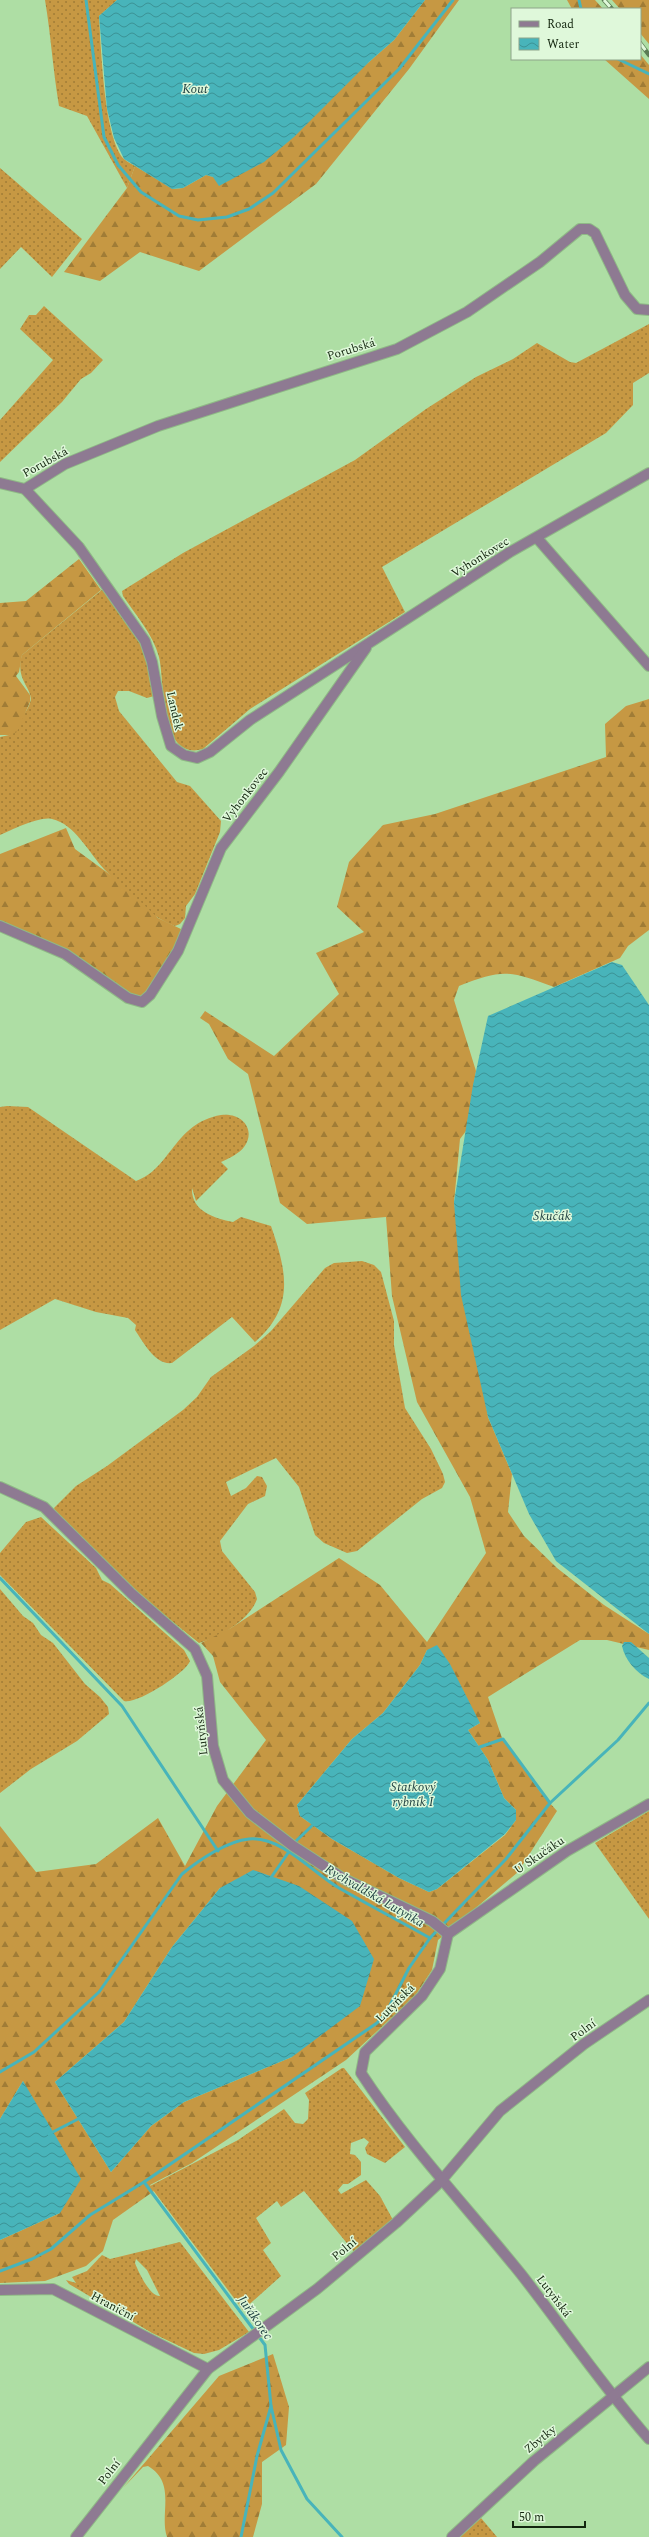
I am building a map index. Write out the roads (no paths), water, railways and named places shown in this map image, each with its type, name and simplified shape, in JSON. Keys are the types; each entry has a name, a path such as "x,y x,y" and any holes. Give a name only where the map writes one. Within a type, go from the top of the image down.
{"street":[{"name":"Porubská","path":"0,483 25,489 65,464 158,426 397,349 467,312 540,262 580,230 589,229 595,233 625,295 637,309 649,310"},
{"name":"Vyhonkovec","path":"0,926 65,954 128,998 142,1002 150,995 178,951 221,848 284,765 369,643 537,538 649,473"},
{"name":"Landek","path":"25,489 79,547 145,641 152,662 166,732 172,746 184,755 197,758 210,752 250,720 369,643"},
{"path":"537,538 649,666"},
{"name":"Lutyňská","path":"0,1487 44,1507 132,1594 195,1649 208,1676 213,1746 223,1780 250,1812 293,1846 344,1879 432,1921 448,1934 440,1969 422,1996 365,2052 361,2073 376,2096 441,2181 520,2274 613,2396 649,2439"},
{"name":"U Skučáku","path":"448,1934 567,1851 649,1804"},
{"name":"Polní","path":"76,2537 208,2369 317,2289 396,2223 441,2181 500,2111 584,2044 649,2000"},
{"name":"Hraniční","path":"0,2290 53,2289 208,2369"},
{"name":"Zbytky","path":"452,2537 534,2460 649,2367"}],"water":[{"name":"Kout","path":"117,0 425,0 394,40 369,62 294,137 264,162 219,186 213,177 206,175 183,188 172,189 124,159 114,138 107,109 99,16"},
{"name":"Skučák","path":"612,962 622,965 649,1005 649,1634 556,1561 529,1514 488,1417 461,1295 454,1202 473,1085 488,1016"},
{"path":"624,1642 631,1642 649,1658 649,1679 640,1673 628,1661 623,1651 622,1646"},
{"name":"Statkový rybník I","path":"437,1645 450,1664 480,1723 468,1730 488,1760 504,1798 516,1810 516,1820 505,1834 437,1889 429,1892 399,1878 332,1839 300,1816 297,1805 352,1739 383,1713 420,1665 427,1650"},
{"path":"253,1870 299,1886 352,1921 374,1959 360,2006 292,2057 184,2102 151,2126 111,2172 55,2082 124,2022 172,1947 220,1888"},
{"path":"23,2081 81,2179 60,2213 0,2240 0,2119"}],"waterway":[{"path":"86,0 104,137 118,165 141,192 179,216 198,220 227,217 249,209 273,193 399,69 453,0"},
{"path":"579,0 581,8"},
{"path":"620,60 649,74"},
{"path":"0,1578 122,1706 218,1851"},
{"path":"0,2271 32,2259 51,2249 90,2215 144,2182 377,2023 386,2013 409,1968 430,1938 506,1859 550,1803 618,1740 649,1703"},
{"path":"474,1749 503,1739 550,1803"},
{"name":"Rychvaldská Lutyňka","path":"270,1879 297,1840 315,1823"},
{"name":"Rychvaldská Lutyňka","path":"0,2072 34,2052 99,1992 182,1874 214,1852 232,1843 249,1839 273,1843 297,1857 339,1888 430,1938"},
{"path":"49,2134 82,2117"},
{"name":"Juřákorec","path":"144,2182 265,2345 271,2406 257,2456 241,2537"},
{"path":"271,2406 281,2450 307,2499 342,2537"}],"railway":[{"path":"604,0 611,8"},
{"path":"641,44 649,55"}]}
